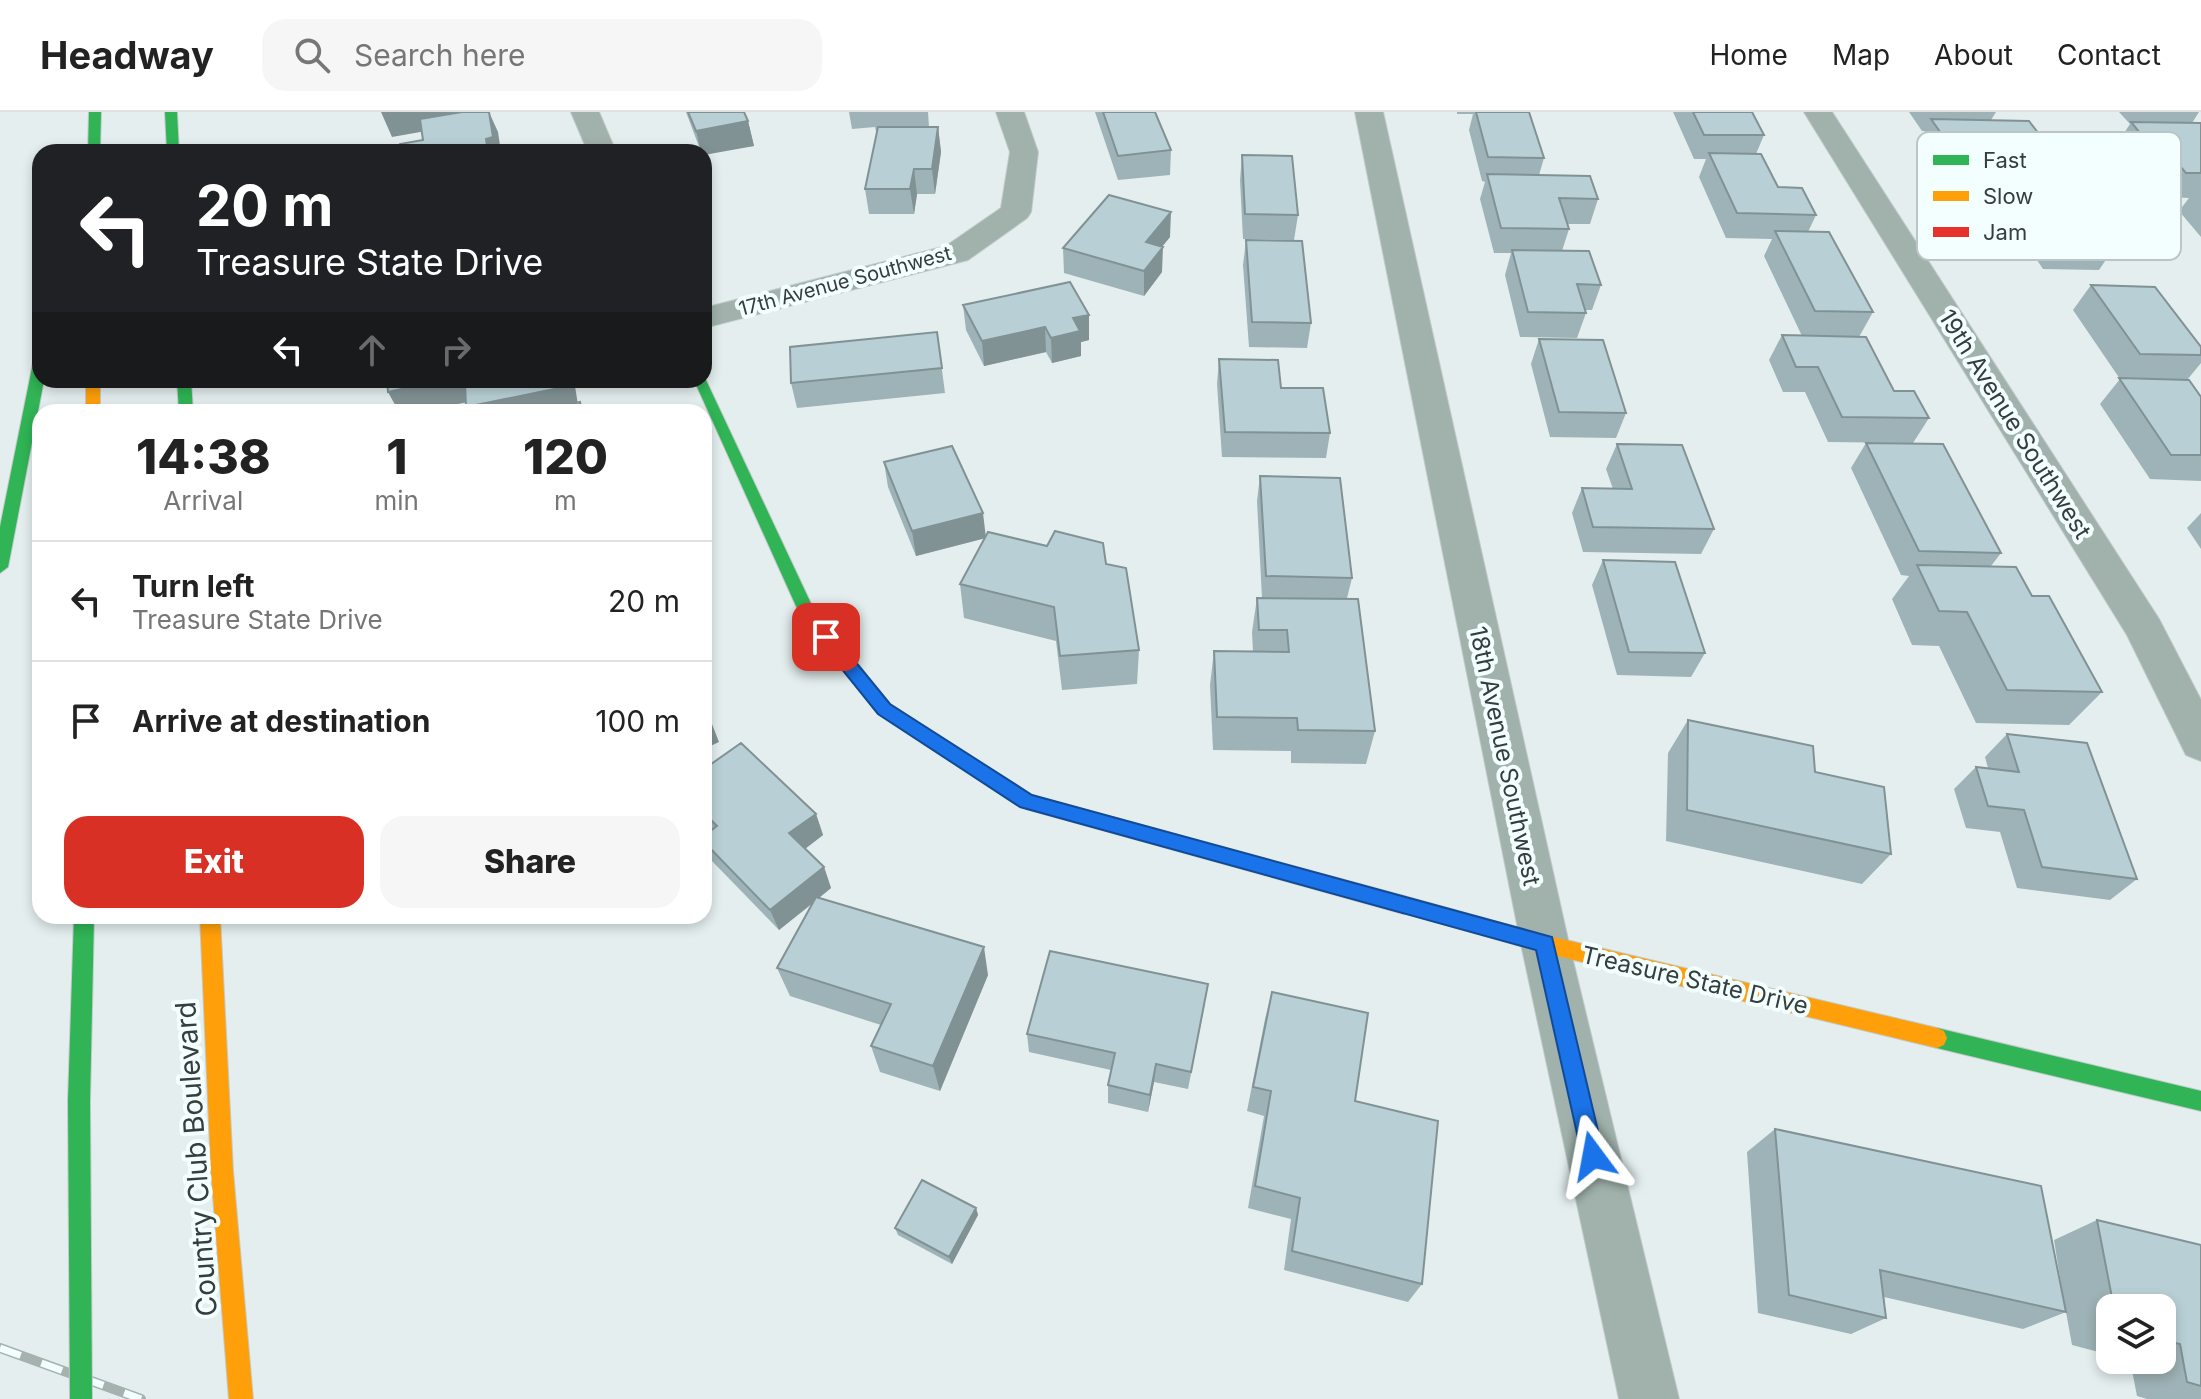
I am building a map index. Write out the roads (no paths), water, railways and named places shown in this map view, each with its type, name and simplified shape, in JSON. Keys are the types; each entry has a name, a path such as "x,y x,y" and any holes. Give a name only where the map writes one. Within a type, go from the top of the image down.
{"main road":[{"path":"94,144 95,112"},
{"path":"171,112 173,144"},
{"path":"0,567 35,388"},
{"name":"Treasure State Drive","path":"712,404 807,613 884,709 1026,801 1545,944 2201,1101"},
{"path":"81,1399 79,1101 84,924"},
{"name":"Country Club Boulevard","path":"210,924 222,1171 241,1399"}],"street":[{"path":"585,112 599,144"},
{"name":"17th Avenue Southwest","path":"712,316 957,253 1016,212 1024,152 1010,112"},
{"name":"18th Avenue Southwest","path":"1369,112 1545,944 1649,1399"},
{"name":"19th Avenue Southwest","path":"1818,112 2145,630 2201,743"}],"railway":[{"path":"0,1348 141,1399"}]}
